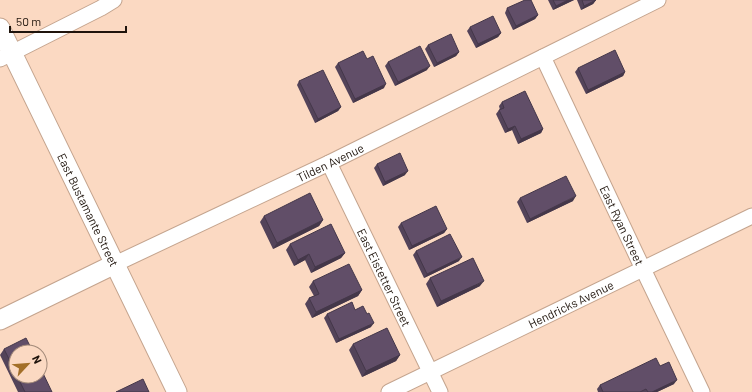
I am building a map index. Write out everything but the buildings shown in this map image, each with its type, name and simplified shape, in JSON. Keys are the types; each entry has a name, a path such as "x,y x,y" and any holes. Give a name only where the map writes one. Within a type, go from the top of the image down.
{"street":[{"path":"6,56 114,0"},
{"name":"Tilden Avenue","path":"0,320 328,162 658,0"},
{"name":"East Bustamante Street","path":"0,28 6,56 115,264 177,392"},
{"name":"East Ryan Street","path":"543,57 702,392"},
{"name":"East Eistetter Street","path":"328,162 440,392"},
{"name":"Hendricks Avenue","path":"389,392 752,216"}]}
